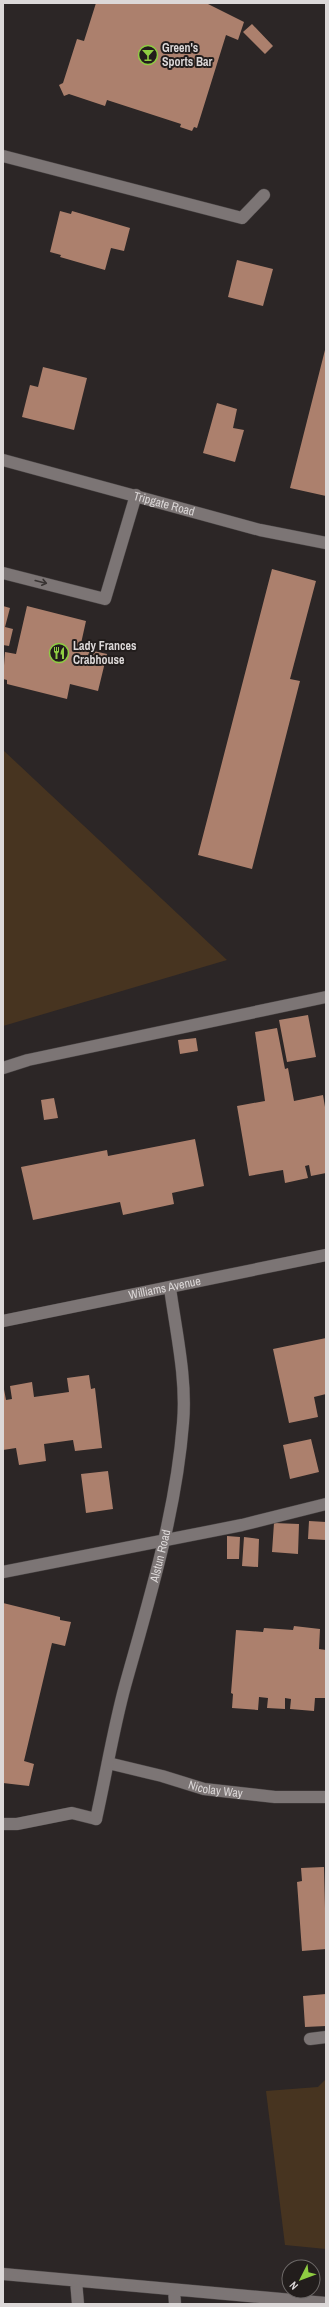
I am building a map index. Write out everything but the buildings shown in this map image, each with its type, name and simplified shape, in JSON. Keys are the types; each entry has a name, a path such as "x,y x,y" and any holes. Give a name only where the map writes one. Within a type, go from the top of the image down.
{"street":[{"path":"3,156 242,218 264,195"},
{"name":"Tripgate Road","path":"3,460 260,530 326,543"},
{"path":"3,573 105,599 136,495"},
{"path":"3,1068 36,1058 326,997"},
{"name":"Williams Avenue","path":"3,1321 326,1255"},
{"name":"Alstun Road","path":"3,1824 17,1824 72,1813 96,1819 124,1688 165,1540 183,1422 182,1378 170,1288"},
{"path":"3,1572 242,1525 326,1504"},
{"name":"Nicolay Way","path":"108,1763 162,1776 204,1789 275,1797 326,1797"},
{"path":"310,2039 326,2037"},
{"path":"3,2274 272,2301 326,2303"},
{"path":"76,2281 78,2304"},
{"path":"174,2290 176,2304"}],"shaded area":[{"path":"3,750 227,960 3,1026"},
{"path":"326,2079 326,2249 285,2245 266,2091 318,2087"}],"place":[{"name":"Green's Sports Bar","path":"148,55"},
{"name":"Lady Frances Crabhouse","path":"59,653"}]}
